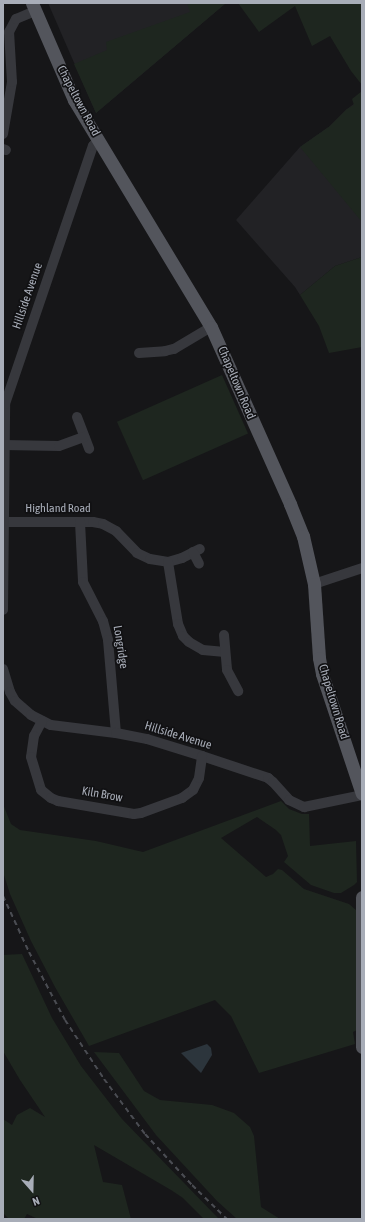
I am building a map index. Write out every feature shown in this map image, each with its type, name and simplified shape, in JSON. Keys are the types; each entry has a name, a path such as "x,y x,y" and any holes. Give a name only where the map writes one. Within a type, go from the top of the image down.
{"main road":[{"name":"Chapeltown Road","path":"34,7 66,84 98,140 211,327 290,504 302,536 314,584 319,658 322,674 362,794"},
{"path":"362,897 362,1047"}],"street":[{"path":"3,134 10,104 12,82 9,32 16,19 34,7"},
{"name":"Hillside Avenue","path":"3,610 3,413 8,392 93,146 98,140"},
{"path":"138,352 174,349 211,327"},
{"path":"77,417 89,449"},
{"path":"4,445 59,446 84,437"},
{"name":"Highland Road","path":"3,522 93,522 110,527 138,553 150,559 168,562"},
{"name":"Longridge","path":"80,522 83,582 103,621 108,640 116,733"},
{"path":"199,564 196,550 182,558 168,562 178,624 183,636 189,642 203,650 225,652"},
{"path":"314,584 362,568"},
{"path":"224,635 227,670 238,691"},
{"name":"Hillside Avenue","path":"3,669 10,692 15,701 42,721 58,726 116,733 147,739 202,756 268,778 274,782 289,800 304,807 362,794"},
{"name":"Kiln Brow","path":"42,721 34,736 30,752 31,757 41,790 51,798 58,801 134,814 141,813 182,798 193,790 199,778 202,756"}],"shaded area":[{"path":"48,3 226,3 96,113"},
{"path":"187,3 226,3 96,113 74,64 107,50 106,42 190,12"},
{"path":"238,3 362,3 362,85 351,71 330,36 312,46 295,6 259,32"},
{"path":"362,91 362,222 300,147 330,126 347,109 354,105 352,99"},
{"path":"362,98 362,257 335,266 300,295 295,287 236,220 300,147 330,126 347,109"},
{"path":"362,257 362,347 329,353 319,326 300,295 335,266"},
{"path":"222,375 248,433 143,480 117,422"},
{"path":"281,801 289,809 302,814 309,814 310,846 356,841 357,882 354,885 341,893 334,893 311,885 284,862 288,856 281,835 257,817 221,838 266,877 273,874 278,869 282,870 304,889 349,904 356,910 357,1030 353,1032 355,1044 259,1073 231,1016 215,1000 89,1046 55,987 31,941 10,894 3,872 3,804 11,824 20,830 96,841 143,852"},
{"path":"22,954 52,1018 81,1066 122,1119 219,1219 204,1219 183,1198 94,1145 103,1182 122,1185 131,1219 38,1219 27,1214 24,1219 9,1219 3,1213 3,1119 12,1125 17,1115 30,1108 45,1117 20,1080 3,1051 3,955"},
{"path":"207,1044 211,1048 212,1055 201,1073 181,1053"},
{"path":"94,1052 119,1053 144,1091 160,1100 212,1105 234,1113 250,1127 254,1136 261,1207 280,1219 237,1219 217,1201 156,1135"}],"railway":[{"path":"3,896 29,952 65,1020 104,1079 145,1134 192,1185 227,1219"}]}
